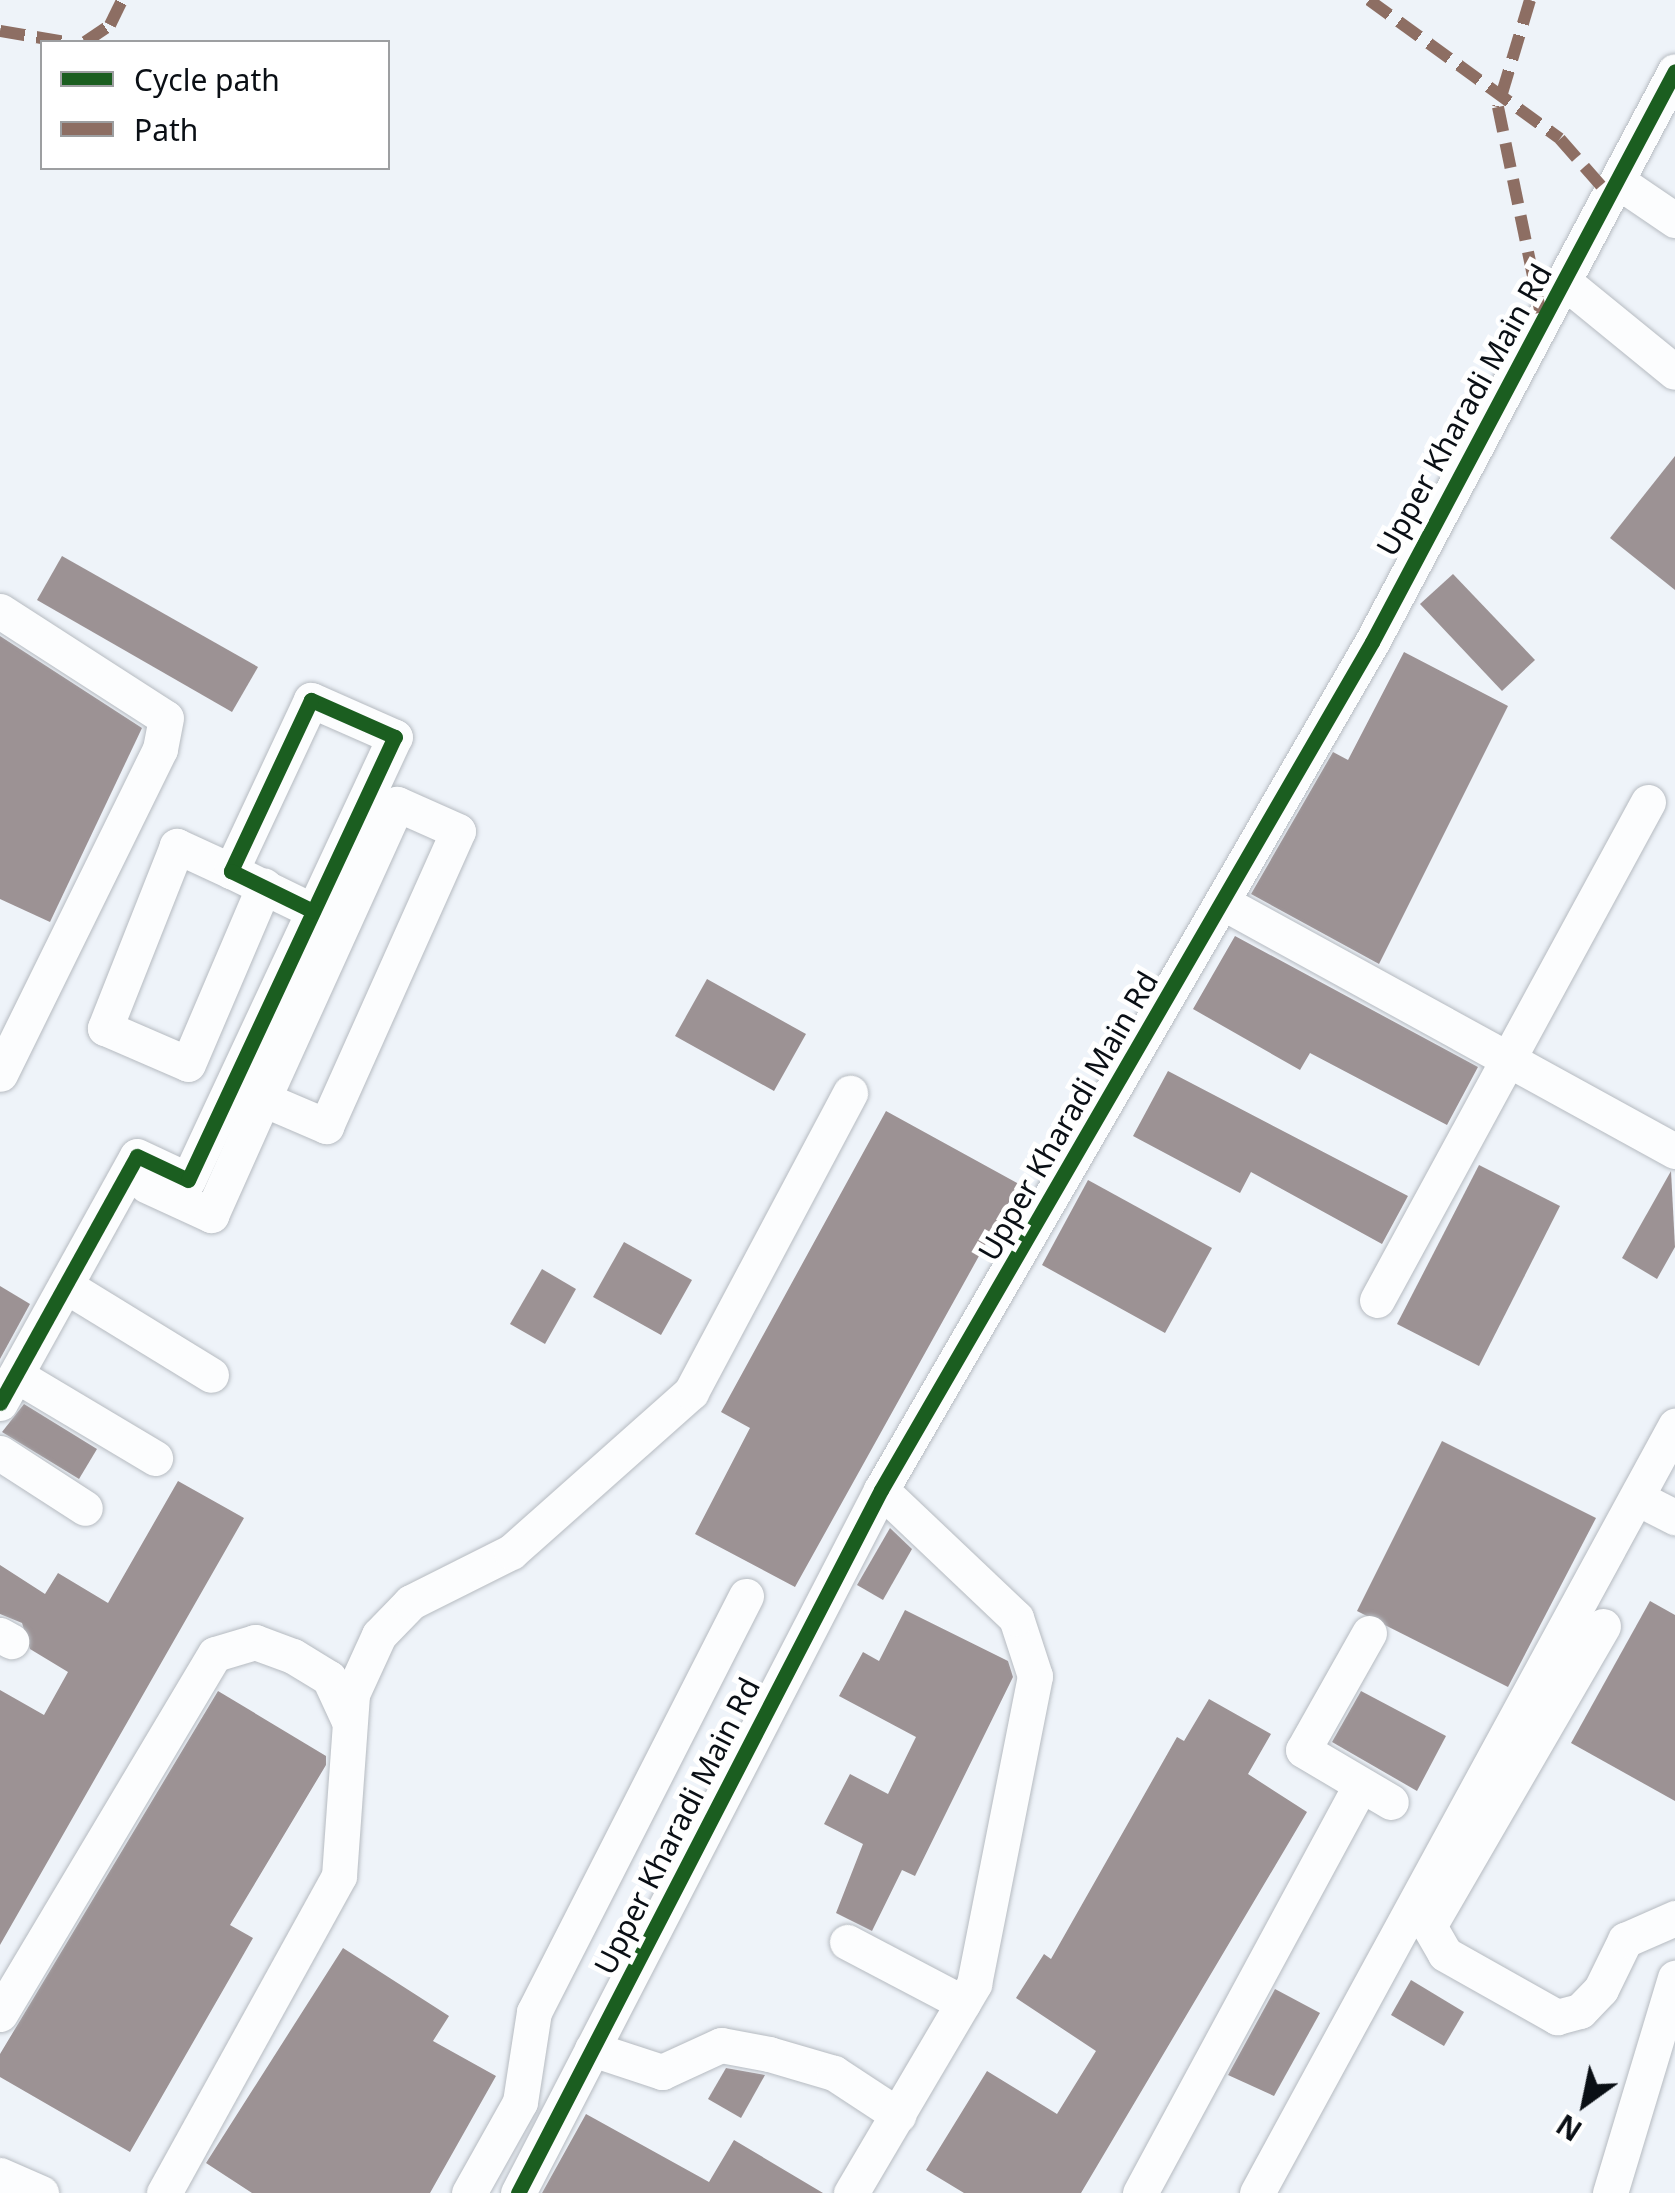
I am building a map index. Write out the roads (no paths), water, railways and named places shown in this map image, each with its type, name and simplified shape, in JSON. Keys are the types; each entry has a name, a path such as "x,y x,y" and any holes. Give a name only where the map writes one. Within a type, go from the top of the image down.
{"street":[{"name":"Upper Kharadi Main Rd","path":"518,2193 881,1490 1222,902 1566,284 1674,76"},
{"path":"1618,182 1675,220"},
{"path":"1566,284 1675,372"},
{"path":"0,610 166,718 160,750 2,1063"},
{"path":"155,1458 8,1389 138,1156 188,1180 396,737 312,700 231,872"},
{"path":"1376,1300 1648,802"},
{"path":"127,1176 210,1215 396,804 458,831 326,1126 263,1100"},
{"path":"264,886 188,1064 105,1028 177,846 264,886 312,911"},
{"path":"1222,902 1675,1151"},
{"path":"164,2193 327,1908 339,1876 348,1719 379,1635 411,1602 511,1552 691,1392 850,1094"},
{"path":"66,1286 211,1375"},
{"path":"1257,2193 1675,1426"},
{"path":"0,1453 86,1508"},
{"path":"851,2193 963,2004 987,1940 1022,1774 1032,1646 988,1586 881,1490"},
{"path":"469,2193 520,2102 534,2012 746,1596"},
{"path":"1603,1626 1429,1926 1445,1954 1557,2017 1580,2012 1601,1989 1624,1940 1675,1918"},
{"path":"1140,2193 1376,1794 1303,1750 1369,1633"},
{"path":"0,2014 215,1654 255,1642 294,1656 329,1678 348,1719"},
{"path":"847,1942 963,2004"},
{"path":"1610,2193 1675,1978"},
{"path":"592,2049 662,2072 721,2045 769,2054 834,2073 898,2115"},
{"path":"0,2174 42,2193"}]}
